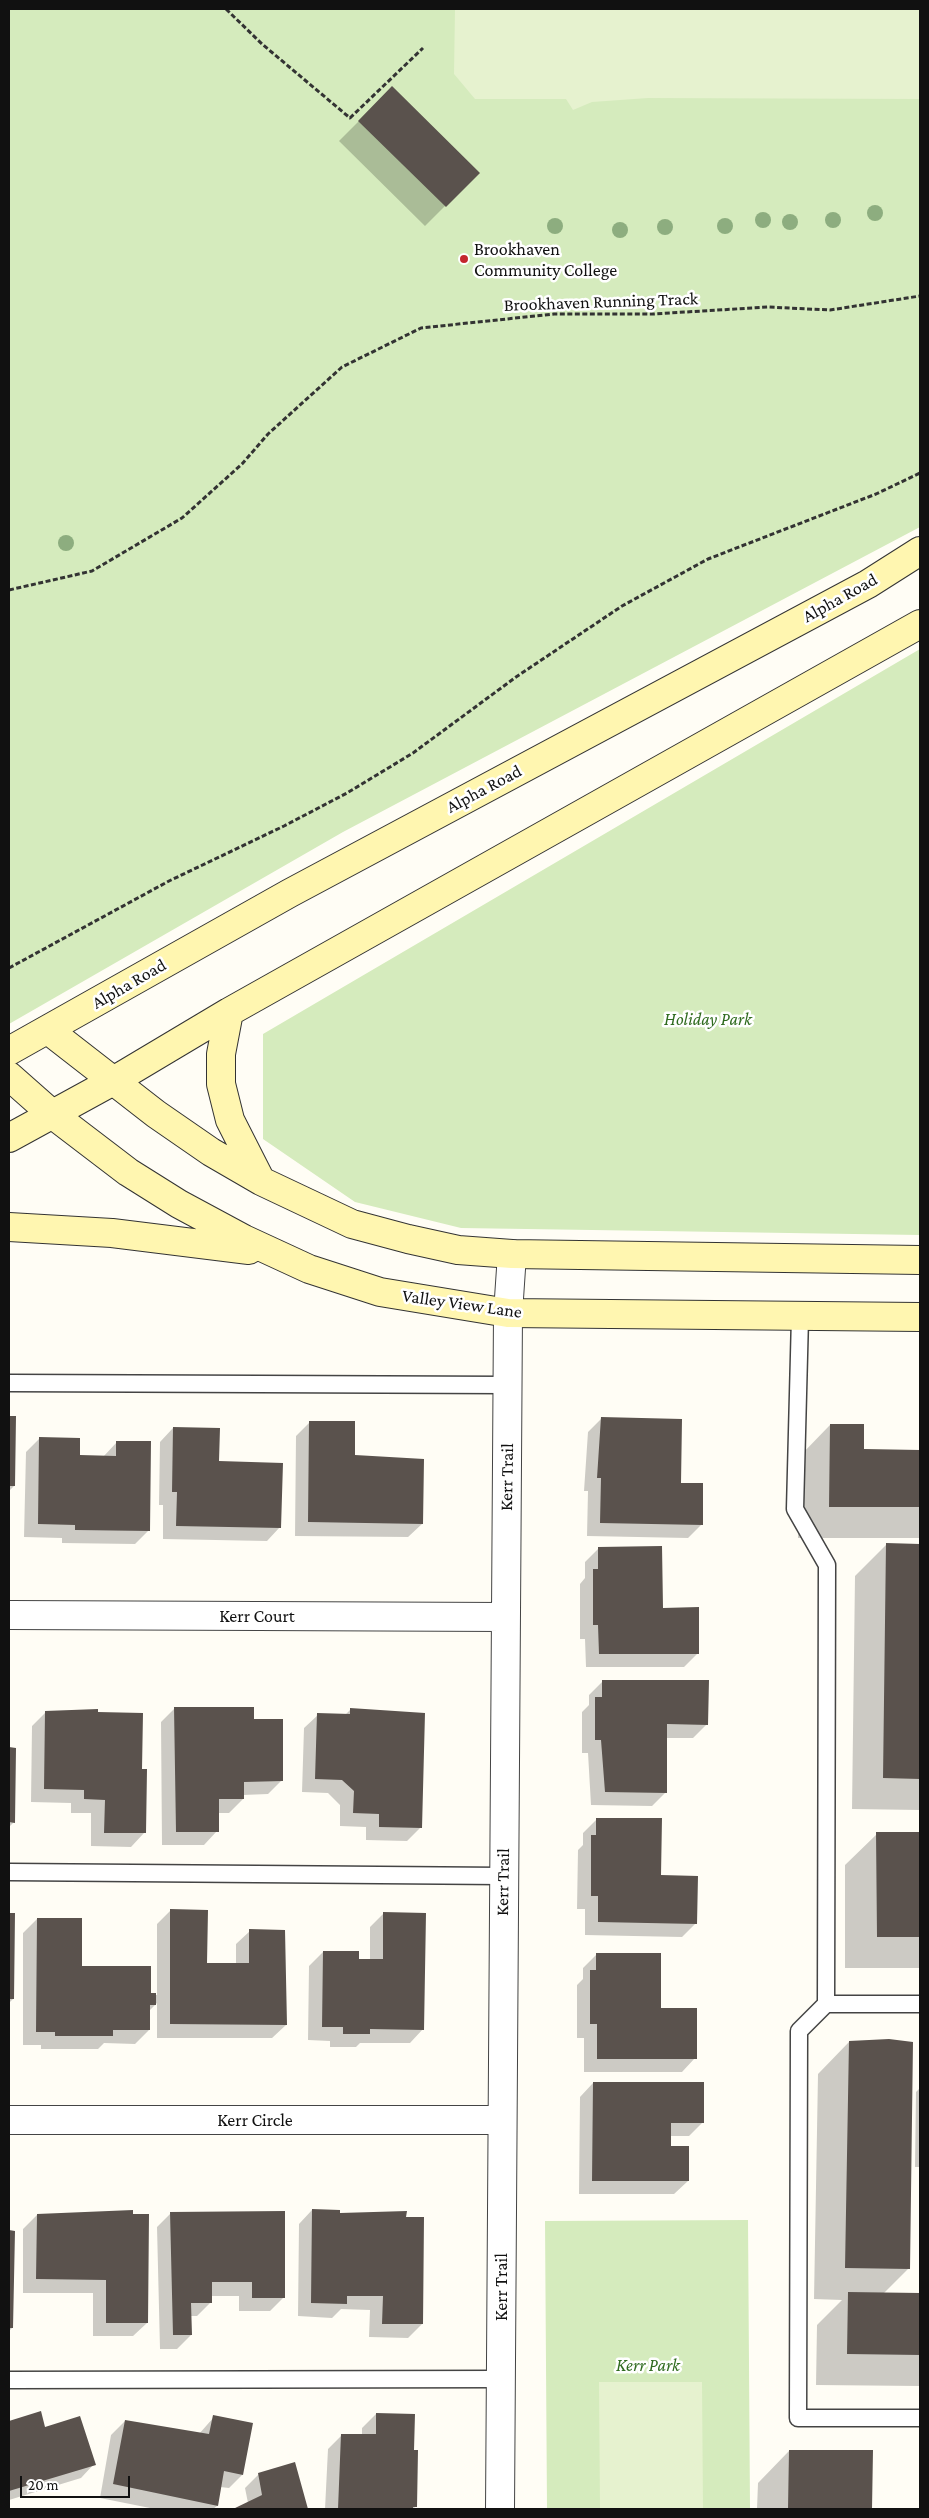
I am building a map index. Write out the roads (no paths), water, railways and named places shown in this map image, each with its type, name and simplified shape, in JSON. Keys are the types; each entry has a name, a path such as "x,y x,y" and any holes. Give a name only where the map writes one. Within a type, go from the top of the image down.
{"main road":[{"name":"Alpha Road","path":"48,1030 290,893 868,584 920,551"},
{"path":"9,1138 115,1080 229,1012 920,624"},
{"path":"229,1012 221,1054 221,1084 230,1120 261,1182"},
{"path":"9,1051 48,1030 180,1130 261,1182 352,1224 408,1239 458,1250 512,1254 920,1260"},
{"name":"Valley View Lane","path":"9,1076 52,1114 128,1172 162,1194 244,1239 309,1269 380,1292 508,1313 920,1317"},
{"path":"9,1227 112,1233 230,1246 278,1255"}],"street":[{"name":"Kerr Trail","path":"500,2509 507,1385 508,1313 512,1254"},
{"name":"Kerr Court","path":"9,1616 505,1617"},
{"name":"Kerr Circle","path":"9,2120 501,2120"}],"lane":[{"path":"800,1317 795,1509 827,1565 826,2004 799,2031 798,2418 920,2418"},
{"path":"9,1383 507,1385"},
{"path":"9,1872 503,1876"},
{"path":"826,2004 920,2004"},
{"path":"9,2380 501,2379"}],"place":[{"name":"Brookhaven Community College","path":"464,259"}],"park label":[{"name":"Holiday Park","path":"708,1019"},
{"name":"Kerr Park","path":"648,2365"}]}
